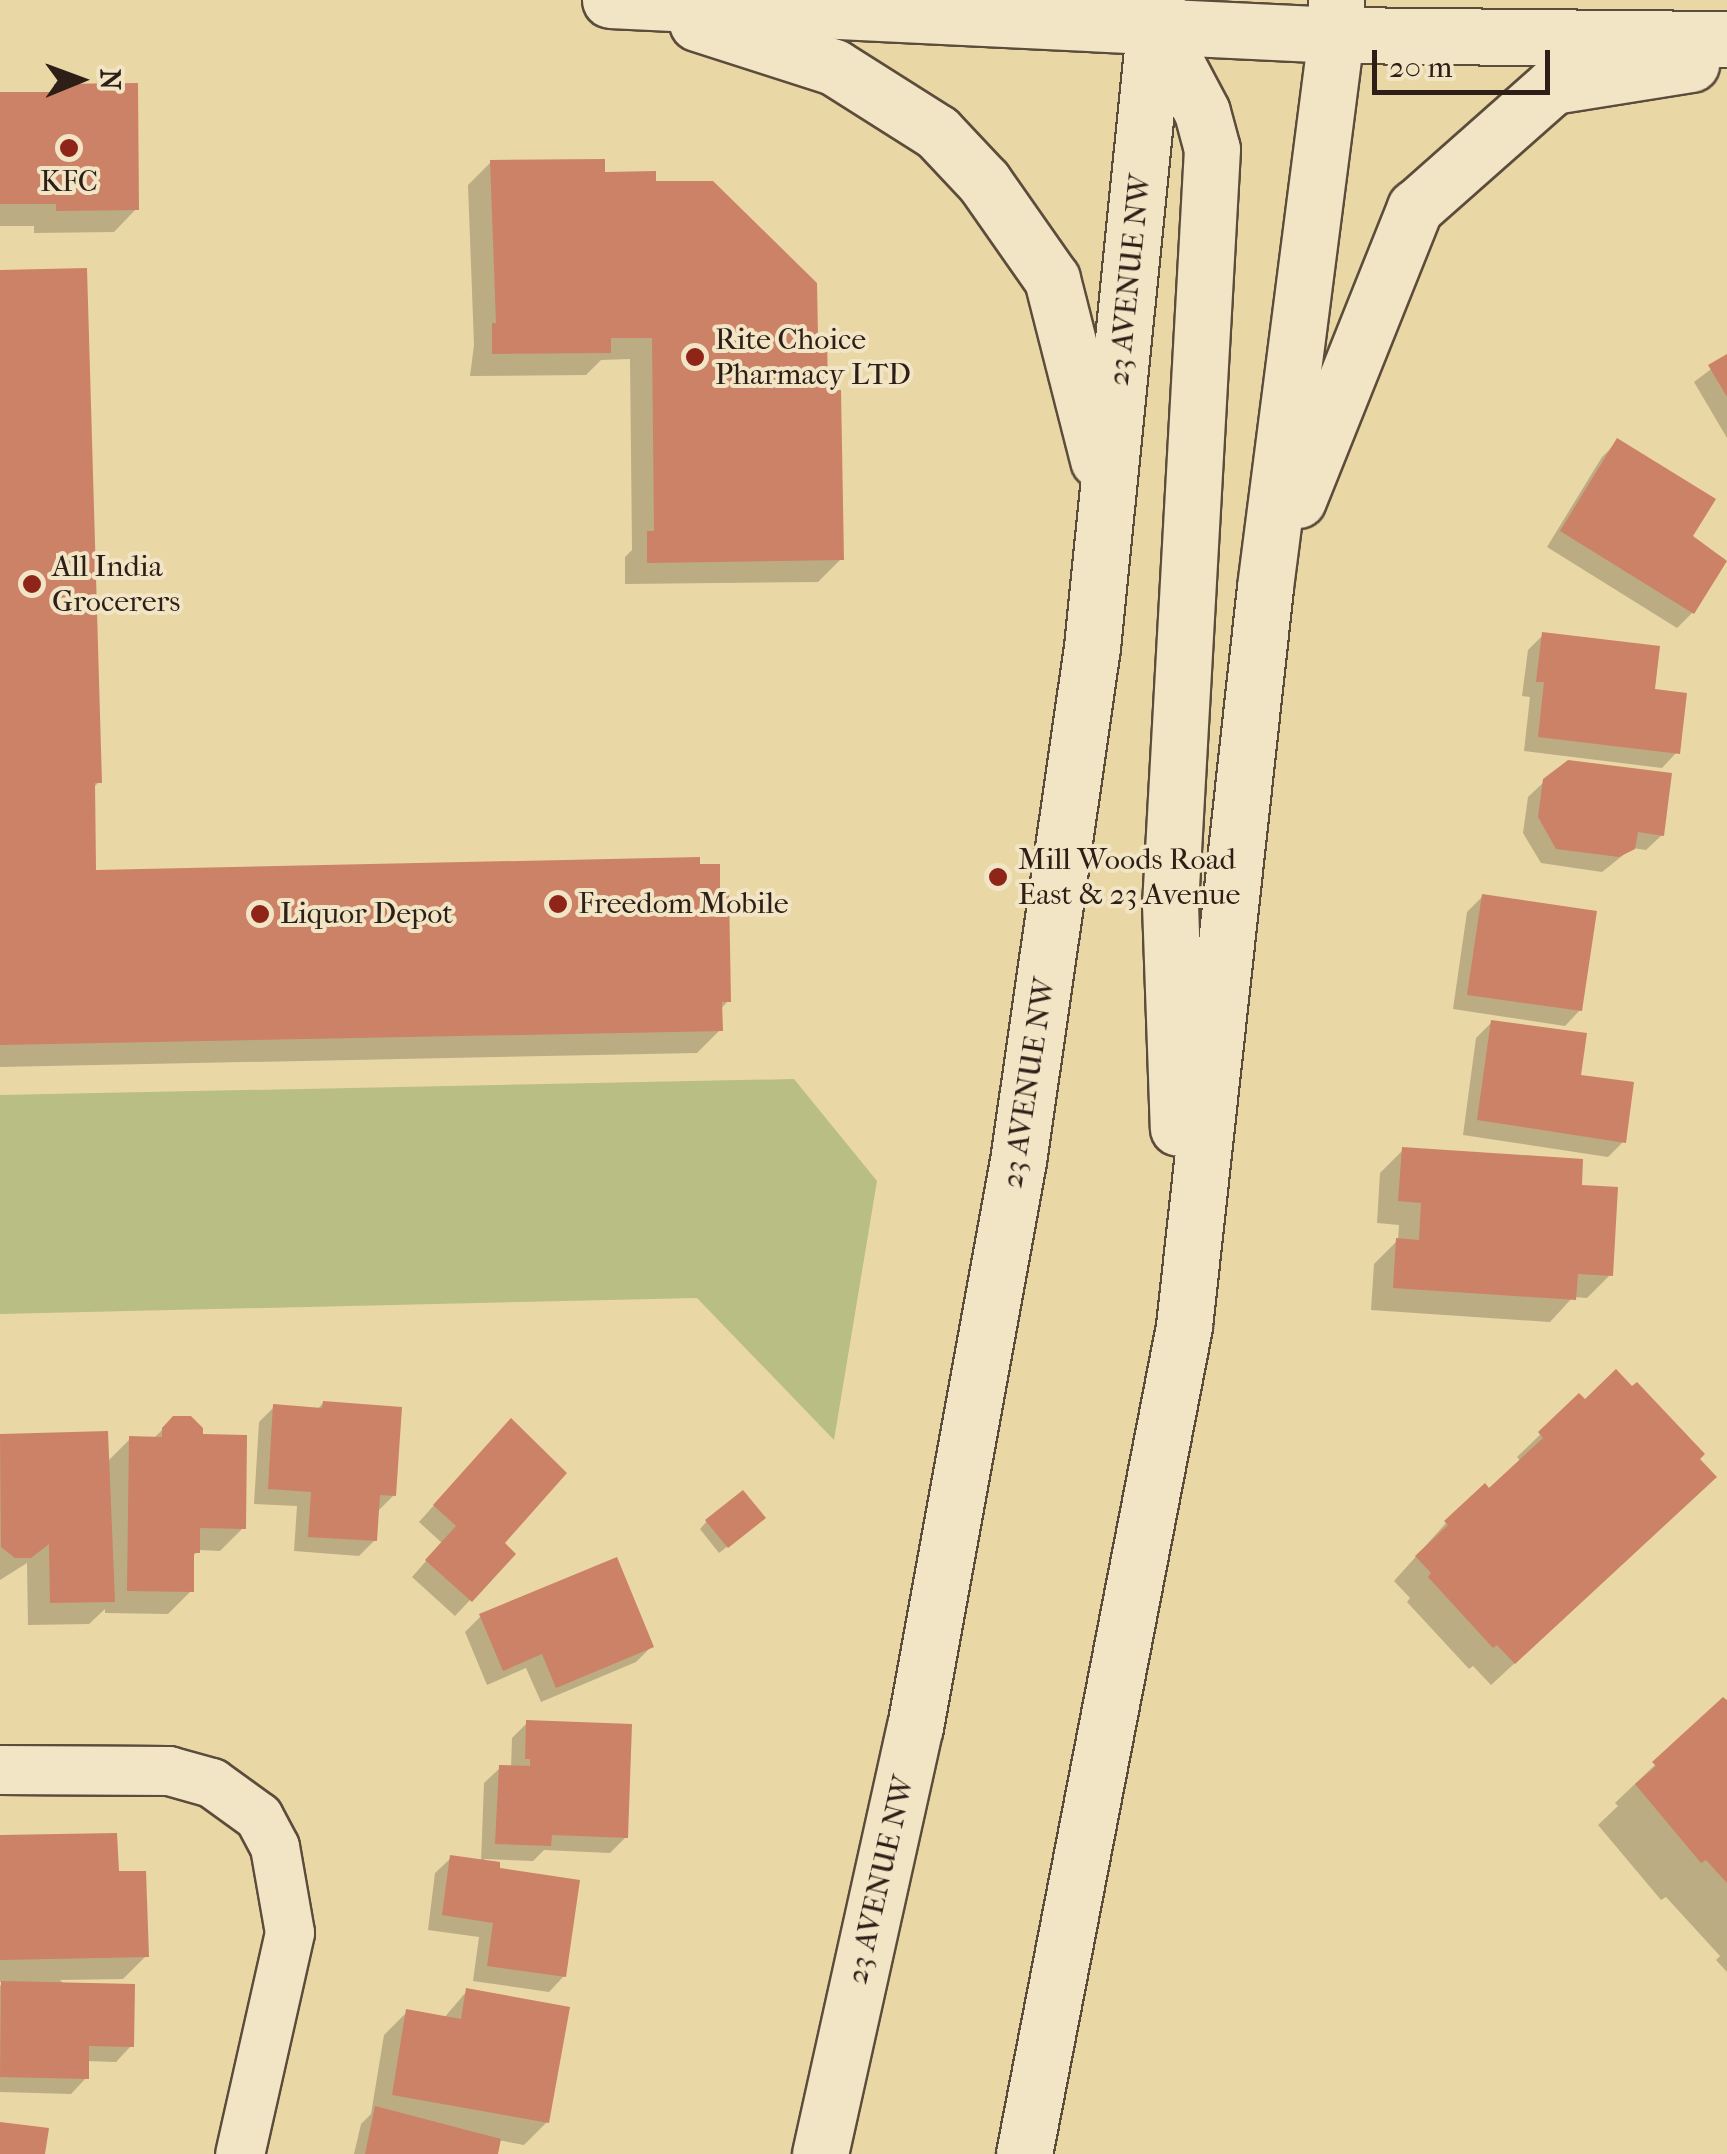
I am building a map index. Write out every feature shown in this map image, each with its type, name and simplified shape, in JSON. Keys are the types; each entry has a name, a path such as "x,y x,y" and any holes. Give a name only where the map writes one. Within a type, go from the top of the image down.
{"main road":[{"path":"610,0 1156,13 1328,12 1727,39"},
{"path":"629,0 834,67 937,132 984,182 1052,279 1108,498"},
{"path":"1708,0 1727,6"},
{"path":"1024,2154 1184,1326 1328,12"},
{"path":"1156,13 1202,112 1212,149 1170,904 1184,1326"},
{"name":"23 AVENUE NW","path":"820,2154 915,1727 1018,1162 1089,666 1156,13"},
{"path":"1265,587 1328,416 1414,208 1552,86 1727,58"}],"street":[{"path":"0,1770 169,1771 212,1783 259,1816 275,1848 290,1932 282,1983 240,2154"}],"green space":[{"path":"794,1079 877,1181 834,1440 697,1298 0,1314 0,1095"}],"building":[{"name":"KFC","path":"138,83 139,210 56,211 56,204 0,204 0,92 54,92 54,84"},
{"path":"605,159 605,172 656,171 656,181 713,181 817,283 818,336 827,336 828,390 841,390 844,560 647,563 647,531 654,531 652,338 611,338 611,353 492,354 492,323 496,323 490,160"},
{"path":"87,268 102,783 95,783 96,870 700,857 700,864 720,864 720,891 729,891 731,1002 722,1002 723,1031 0,1045 0,270"},
{"path":"1727,354 1727,397 1708,365"},
{"path":"1617,438 1716,499 1693,536 1727,561 1694,614 1560,531"},
{"path":"1542,632 1660,646 1655,689 1687,693 1680,754 1538,737 1544,682 1536,682"},
{"path":"1568,760 1672,773 1664,836 1638,832 1635,849 1619,857 1556,849 1538,817 1543,779"},
{"path":"1482,894 1597,911 1582,1011 1467,995"},
{"path":"1491,1020 1587,1033 1581,1075 1634,1082 1626,1143 1477,1120"},
{"path":"1402,1147 1583,1159 1582,1185 1618,1187 1613,1276 1578,1274 1576,1300 1393,1288 1396,1238 1419,1240 1421,1203 1398,1201"},
{"path":"1616,1369 1632,1386 1637,1382 1705,1454 1700,1459 1717,1477 1515,1664 1497,1645 1493,1648 1428,1577 1431,1573 1415,1556 1448,1525 1444,1521 1485,1483 1489,1488 1543,1438 1538,1432 1579,1393 1585,1399"},
{"path":"323,1401 402,1407 396,1496 380,1495 377,1541 308,1537 311,1492 268,1489 273,1404 322,1408"},
{"path":"173,1416 191,1416 203,1428 203,1434 247,1435 246,1529 200,1528 200,1553 194,1553 194,1592 127,1591 129,1436 162,1437 162,1428"},
{"path":"511,1418 567,1473 505,1543 516,1554 472,1602 425,1560 456,1526 433,1505"},
{"path":"108,1431 115,1602 50,1603 49,1544 31,1558 15,1558 1,1547 0,1434"},
{"path":"743,1490 766,1518 728,1548 705,1520"},
{"path":"617,1557 654,1647 556,1688 542,1654 503,1671 479,1614"},
{"path":"1723,1697 1727,1700 1727,1883 1706,1860 1701,1863 1635,1784 1656,1766 1652,1762"},
{"path":"526,1720 632,1724 628,1838 552,1835 551,1846 495,1844 499,1765 530,1766 530,1759 525,1759"},
{"path":"117,1833 119,1871 146,1871 149,1957 0,1960 0,1835"},
{"path":"450,1855 500,1862 500,1868 580,1880 566,1977 487,1966 493,1923 442,1915"},
{"path":"1,1981 135,1984 134,2047 89,2046 89,2079 0,2077"},
{"path":"466,1988 570,2007 549,2123 392,2095 406,2009 461,2019"},
{"path":"375,2106 501,2139 498,2154 365,2154"},
{"path":"0,2122 49,2128 45,2154 0,2154"}],"place":[{"name":"KFC","path":"69,148"},
{"name":"Rite Choice Pharmacy LTD","path":"695,357"},
{"name":"All India Grocerers","path":"32,584"},
{"name":"Mill Woods Road East & 23 Avenue","path":"998,877"},
{"name":"Freedom Mobile","path":"558,904"},
{"name":"Liquor Depot","path":"260,914"}]}
